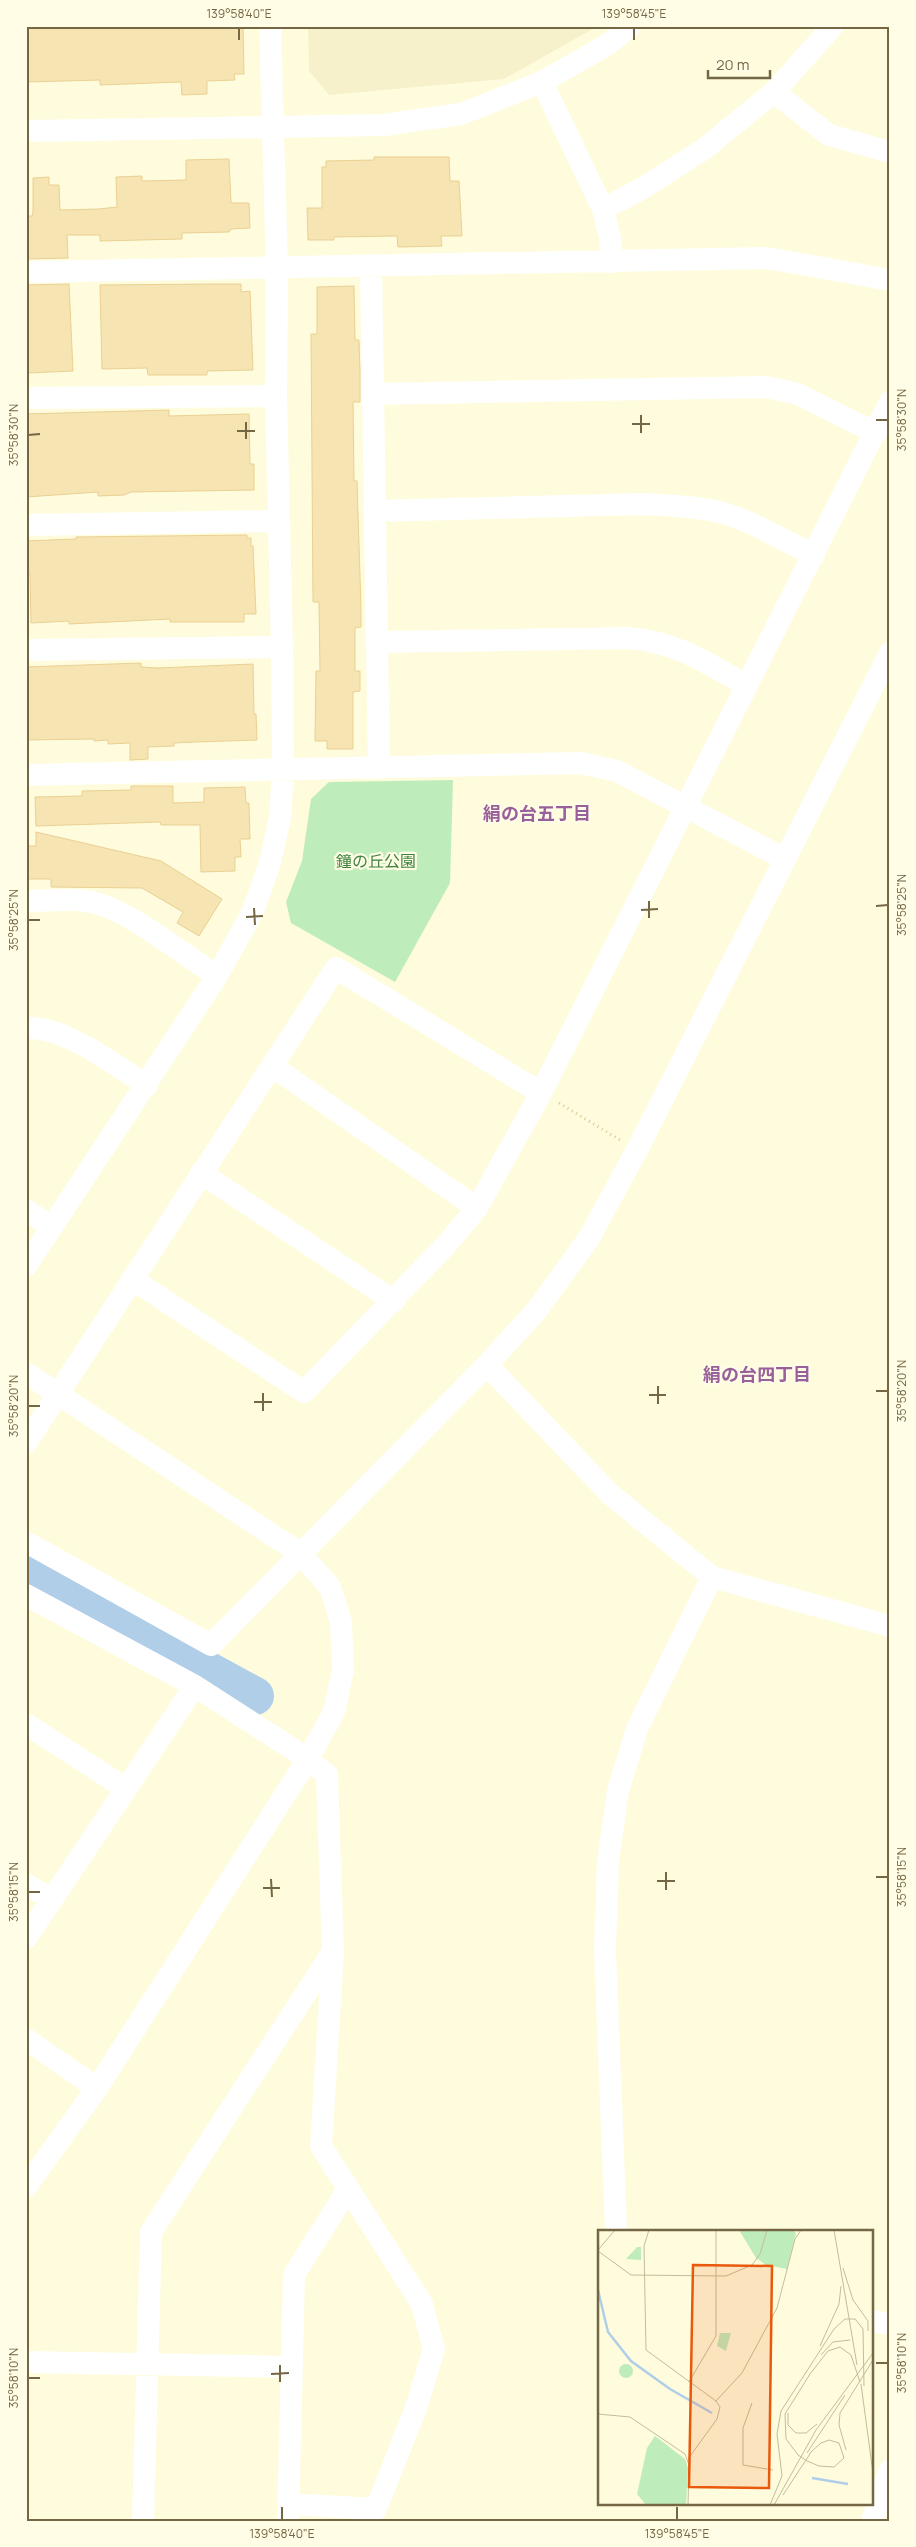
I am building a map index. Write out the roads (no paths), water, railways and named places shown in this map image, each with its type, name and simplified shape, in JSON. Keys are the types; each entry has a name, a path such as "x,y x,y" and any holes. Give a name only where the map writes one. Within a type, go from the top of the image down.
{"street":[{"path":"26,1266 217,976 253,911 270,863 280,817 283,771 282,647 276,396 277,268 270,26"},
{"path":"26,131 384,125 462,114 542,82 607,45 630,26"},
{"path":"603,209 643,188 704,149 774,92 832,26"},
{"path":"542,82 603,209 610,238 612,262"},
{"path":"774,92 829,135 890,152"},
{"path":"26,272 371,267 767,258 890,280"},
{"path":"371,267 379,768"},
{"path":"373,394 766,387 798,394 876,433"},
{"path":"26,398 276,396"},
{"path":"132,1279 304,1392 446,1245 476,1208 541,1093 746,685 814,556 890,402"},
{"path":"374,511 642,504 680,506 716,511 756,526 814,556"},
{"path":"26,525 279,521"},
{"path":"378,642 629,638 653,640 678,648 746,685"},
{"path":"26,650 282,647"},
{"path":"26,1542 211,1645 487,1365 537,1310 589,1238 637,1150 890,653"},
{"path":"26,775 580,764 616,770 785,859"},
{"path":"26,901 72,900 98,904 122,914 217,976"},
{"path":"26,1443 336,968 541,1093"},
{"path":"26,1028 50,1030 66,1037 147,1085"},
{"path":"272,1066 476,1208"},
{"path":"201,1173 394,1300"},
{"path":"26,1210 52,1226"},
{"path":"487,1365 610,1494 712,1577 890,1626"},
{"path":"26,1373 301,1554 330,1588 341,1622 343,1669 334,1712 308,1759 97,2088 26,2188"},
{"path":"616,2230 605,1950 608,1861 618,1791 637,1729 712,1577"},
{"path":"26,1595 195,1686 308,1759 327,1775 333,1952 321,2146 422,2304 434,2349 416,2408 376,2509 288,2512 294,2275 348,2189"},
{"path":"26,1938 195,1686"},
{"path":"26,1724 125,1788"},
{"path":"26,1884 52,1900"},
{"path":"144,2521 151,2232 333,1952"},
{"path":"26,2039 97,2088"},
{"path":"874,2321 890,2324"},
{"path":"26,2362 292,2367"},
{"path":"872,2521 888,2479"}],"waterway":[{"path":"26,1571 79,1595 167,1648 255,1696"}],"district":[{"name":"絹の台五丁目","path":"537,813"},
{"name":"絹の台四丁目","path":"757,1374"}],"park label":[{"name":"鐘の丘公園","path":"376,861"}]}
